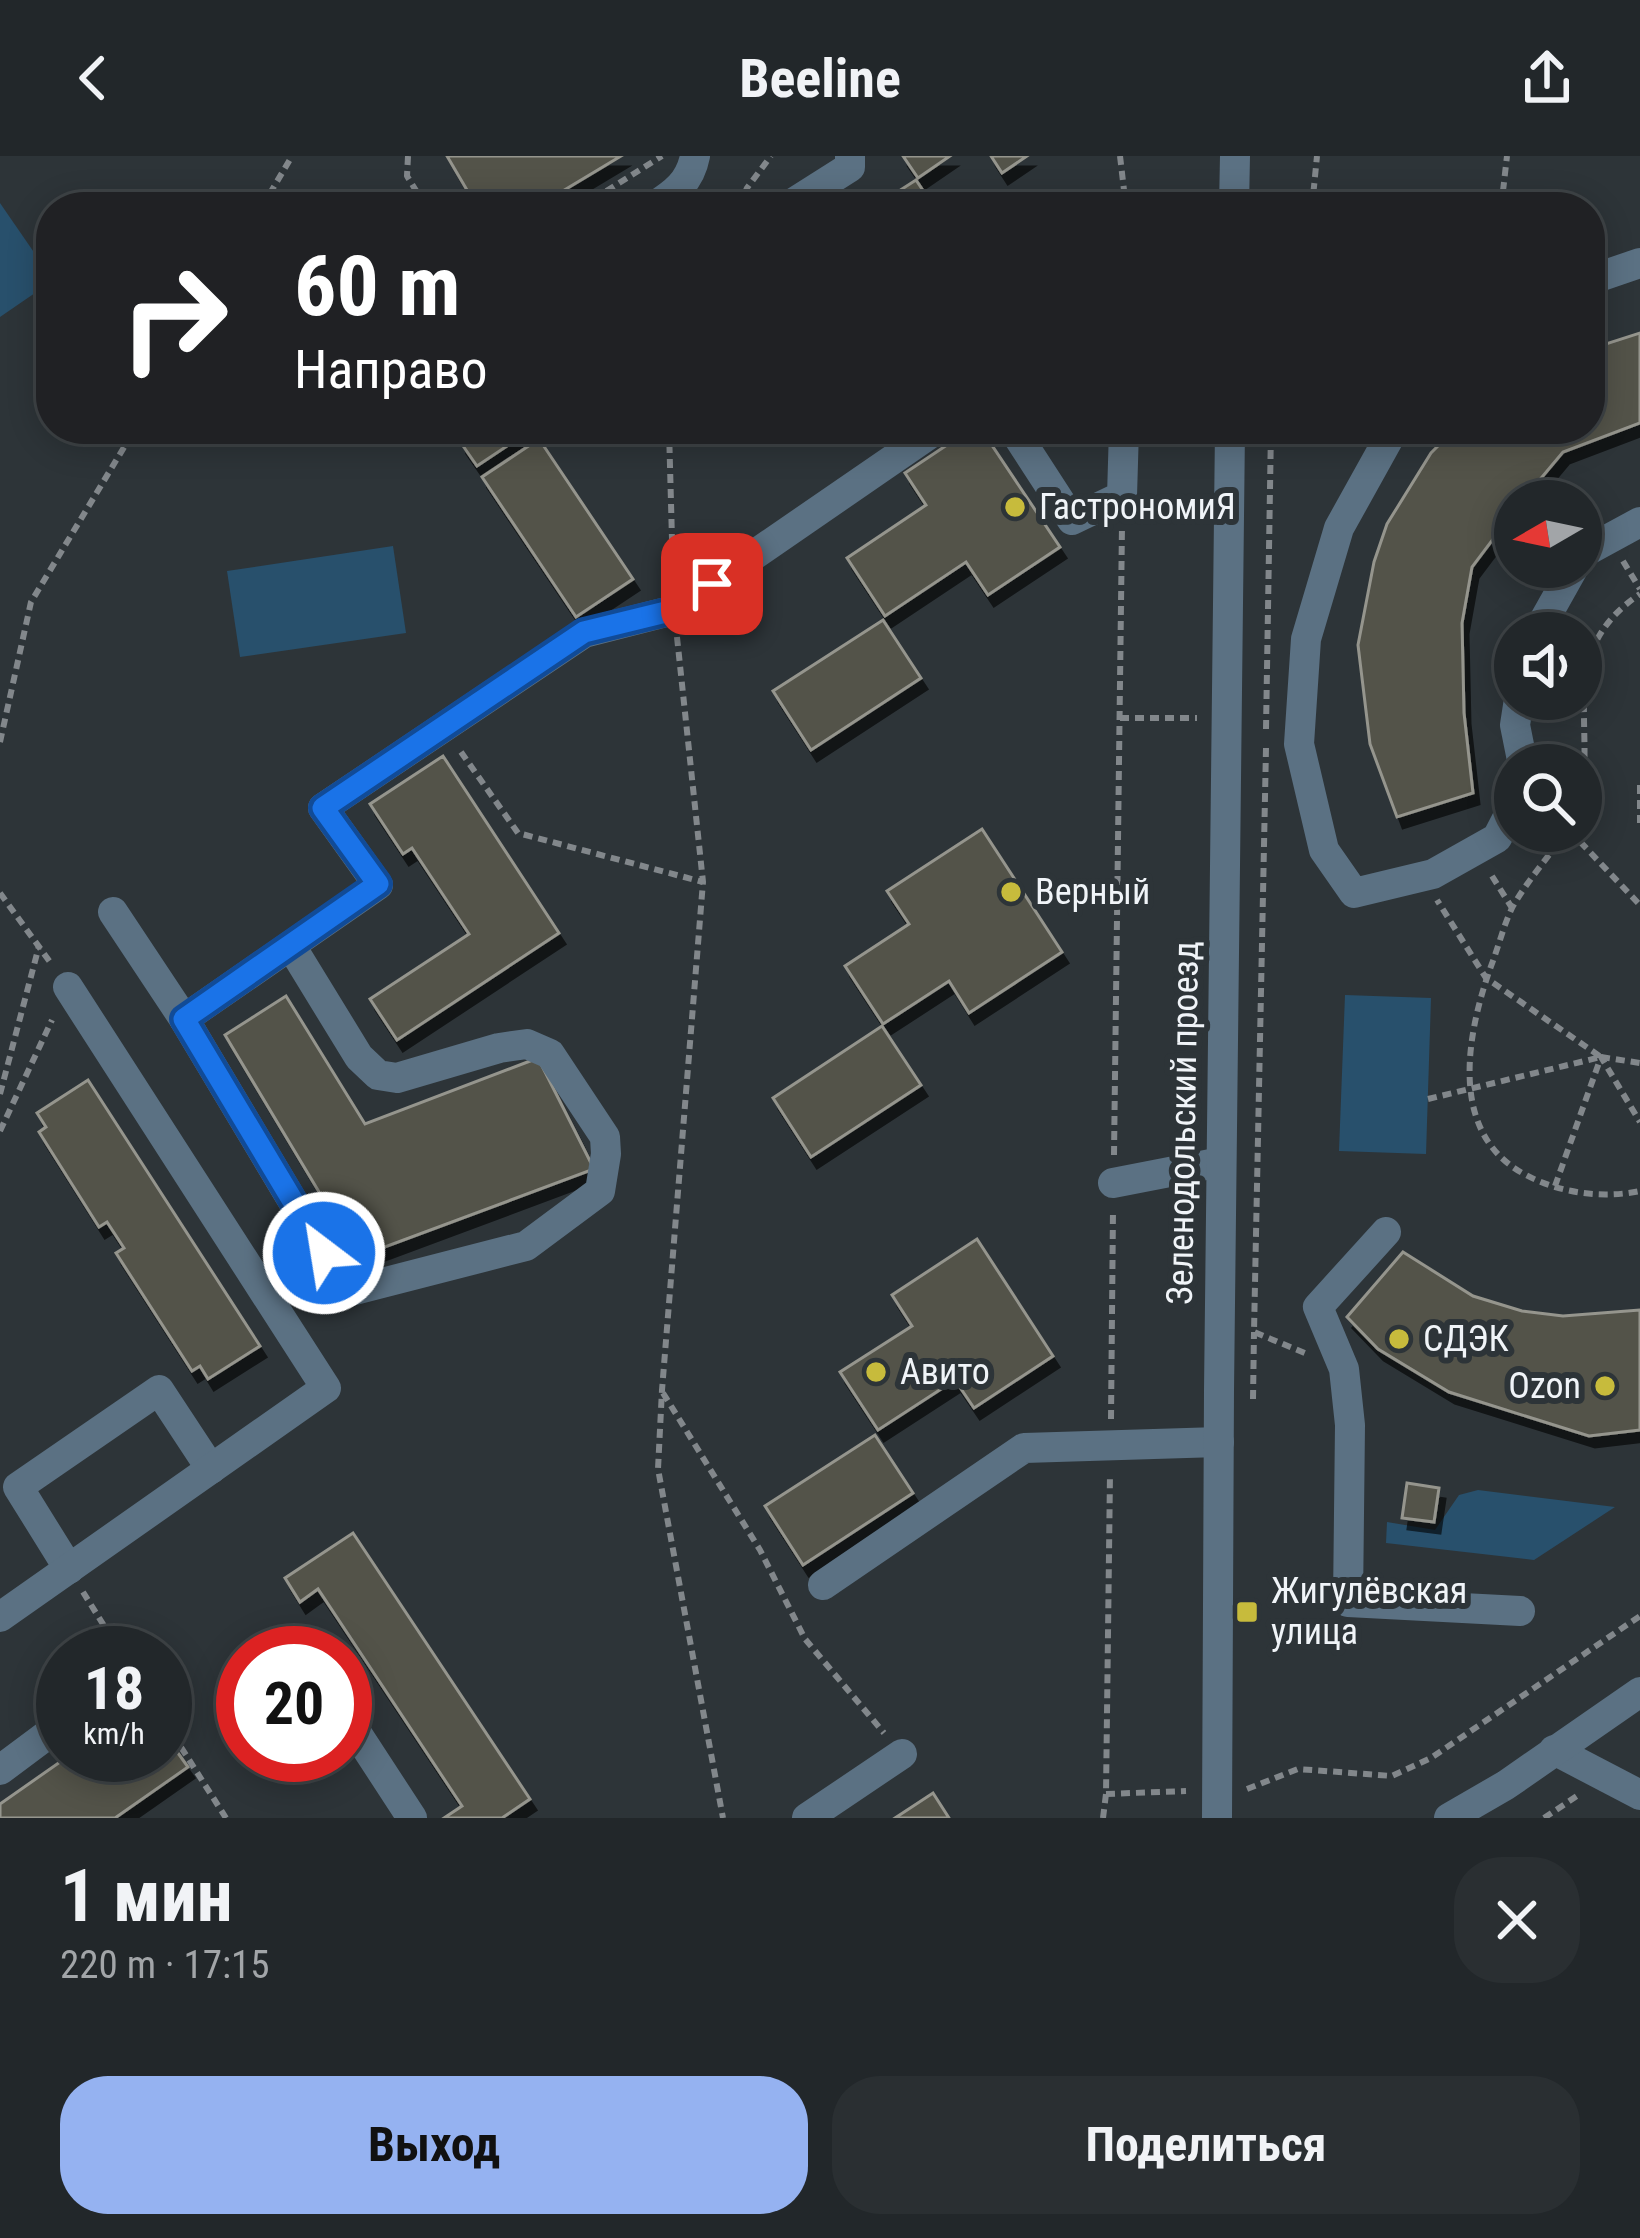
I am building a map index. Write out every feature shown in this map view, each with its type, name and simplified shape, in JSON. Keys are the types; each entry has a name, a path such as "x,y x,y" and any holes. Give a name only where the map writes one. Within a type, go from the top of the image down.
{"street":[{"path":"678,192 692,172 695,156"},
{"path":"811,192 850,167 850,156"},
{"path":"1234,156 1234,192"},
{"path":"1605,275 1640,263"},
{"path":"184,1019 378,884 323,808 584,632 674,610 916,444"},
{"path":"1023,444 1072,520 1122,496 1124,444"},
{"name":"Зеленодольский проезд","path":"1217,1818 1230,444"},
{"path":"1386,444 1339,528 1306,638 1298,743 1324,850 1354,893 1433,874 1494,839"},
{"path":"1602,543 1640,522"},
{"path":"113,912 184,1019 347,1292 526,1246 600,1191 605,1137 550,1054 527,1044 398,1078 377,1075 359,1057 291,946"},
{"path":"0,1617 326,1388 68,987"},
{"path":"1113,1183 1221,1162"},
{"path":"1386,1232 1318,1306 1344,1369 1350,1425 1348,1602 1520,1611"},
{"path":"69,1569 18,1486 159,1390 211,1469"},
{"path":"823,1585 1024,1448 1219,1442"},
{"path":"1451,1818 1640,1692"},
{"path":"0,1770 36,1743"},
{"path":"1555,1750 1640,1795"},
{"path":"807,1818 902,1754"},
{"path":"372,1757 412,1818"}],"path":[{"path":"271,192 292,156"},
{"path":"408,156 407,176 417,192"},
{"path":"605,192 662,156"},
{"path":"745,192 771,156"},
{"path":"1120,156 1124,192"},
{"path":"1313,192 1317,156"},
{"path":"1504,191 1507,156"},
{"path":"0,742 31,602 126,444"},
{"path":"669,444 674,610 703,882 658,1468 723,1818"},
{"path":"1271,444 1254,1332 1344,1369"},
{"path":"1602,634 1619,608 1640,594"},
{"path":"443,727 518,833 703,882"},
{"path":"1640,785 1640,823"},
{"path":"1475,850 1512,908"},
{"path":"1553,852 1512,908 1479,998 1467,1076 1475,1117 1504,1163 1544,1184 1589,1194 1640,1191"},
{"path":"1589,852 1640,905"},
{"path":"1422,877 1486,978 1601,1057 1640,1122"},
{"path":"0,893 68,987 0,1131"},
{"path":"0,1094 39,946"},
{"path":"1555,1187 1601,1057"},
{"path":"1428,1099 1601,1057 1640,1063"},
{"path":"662,1390 760,1550 805,1639 902,1754"},
{"path":"69,1569 105,1626"},
{"path":"1247,1790 1298,1769 1392,1776 1431,1758 1640,1616"},
{"path":"192,1764 226,1818"}],"shaded area":[{"path":"0,203 36,255 36,292 0,317"},
{"path":"393,546 406,633 240,657 227,571"},
{"path":"1345,995 1431,998 1426,1154 1339,1151"},
{"path":"1478,1490 1615,1507 1534,1560 1386,1543 1387,1522 1435,1530 1459,1495"}],"building":[{"path":"447,156 621,156 561,192 468,192"},
{"path":"903,156 950,156 918,178"},
{"path":"991,156 1027,156 1002,173"},
{"path":"916,180 924,192 897,192"},
{"path":"1640,333 1640,423 1605,436 1605,344"},
{"path":"462,444 510,444 477,466"},
{"path":"532,444 542,444 633,579 576,617 482,477"},
{"path":"948,444 991,444 1060,547 988,595 966,562 885,616 847,558 926,505 905,473"},
{"path":"1440,444 1584,444 1563,452 1540,480 1494,480 1494,538 1472,567 1462,623 1464,713 1473,793 1397,817 1370,744 1358,645 1374,562 1387,524"},
{"path":"883,620 921,678 811,750 773,691"},
{"path":"443,756 559,933 397,1040 370,999 469,934 412,848 403,854 370,804"},
{"path":"982,829 1062,952 969,1013 949,981 883,1024 845,966 909,924 887,891"},
{"path":"286,996 365,1124 538,1058 594,1169 358,1257 225,1035"},
{"path":"882,1026 921,1085 811,1157 773,1098"},
{"path":"88,1080 260,1346 208,1379 200,1366 192,1371 116,1253 124,1248 107,1222 99,1227 39,1132 46,1127 37,1113"},
{"path":"977,1239 1053,1356 974,1408 955,1380 878,1430 840,1372 912,1326 892,1295"},
{"path":"1403,1252 1473,1296 1522,1311 1563,1316 1640,1310 1640,1430 1589,1436 1449,1392 1378,1349 1347,1317"},
{"path":"875,1435 913,1493 803,1565 765,1506"},
{"path":"1407,1483 1439,1488 1434,1522 1402,1518"},
{"path":"353,1533 530,1799 502,1818 444,1818 462,1806 372,1670 372,1626 343,1626 318,1589 300,1602 285,1578"},
{"path":"36,1779 167,1782 115,1818 0,1818 0,1804"},
{"path":"933,1793 949,1818 895,1818"}],"place":[{"name":"ГастрономиЯ","path":"1015,507"},
{"name":"Верный","path":"1011,892"},
{"name":"СДЭК","path":"1399,1339"},
{"name":"Авито","path":"876,1372"},
{"name":"Ozon","path":"1605,1386"},
{"name":"Жигулёвская улица","path":"1247,1612"}],"route":[{"path":"324,1253 184,1019 378,884 323,808 584,632 674,610 712,584"}]}
